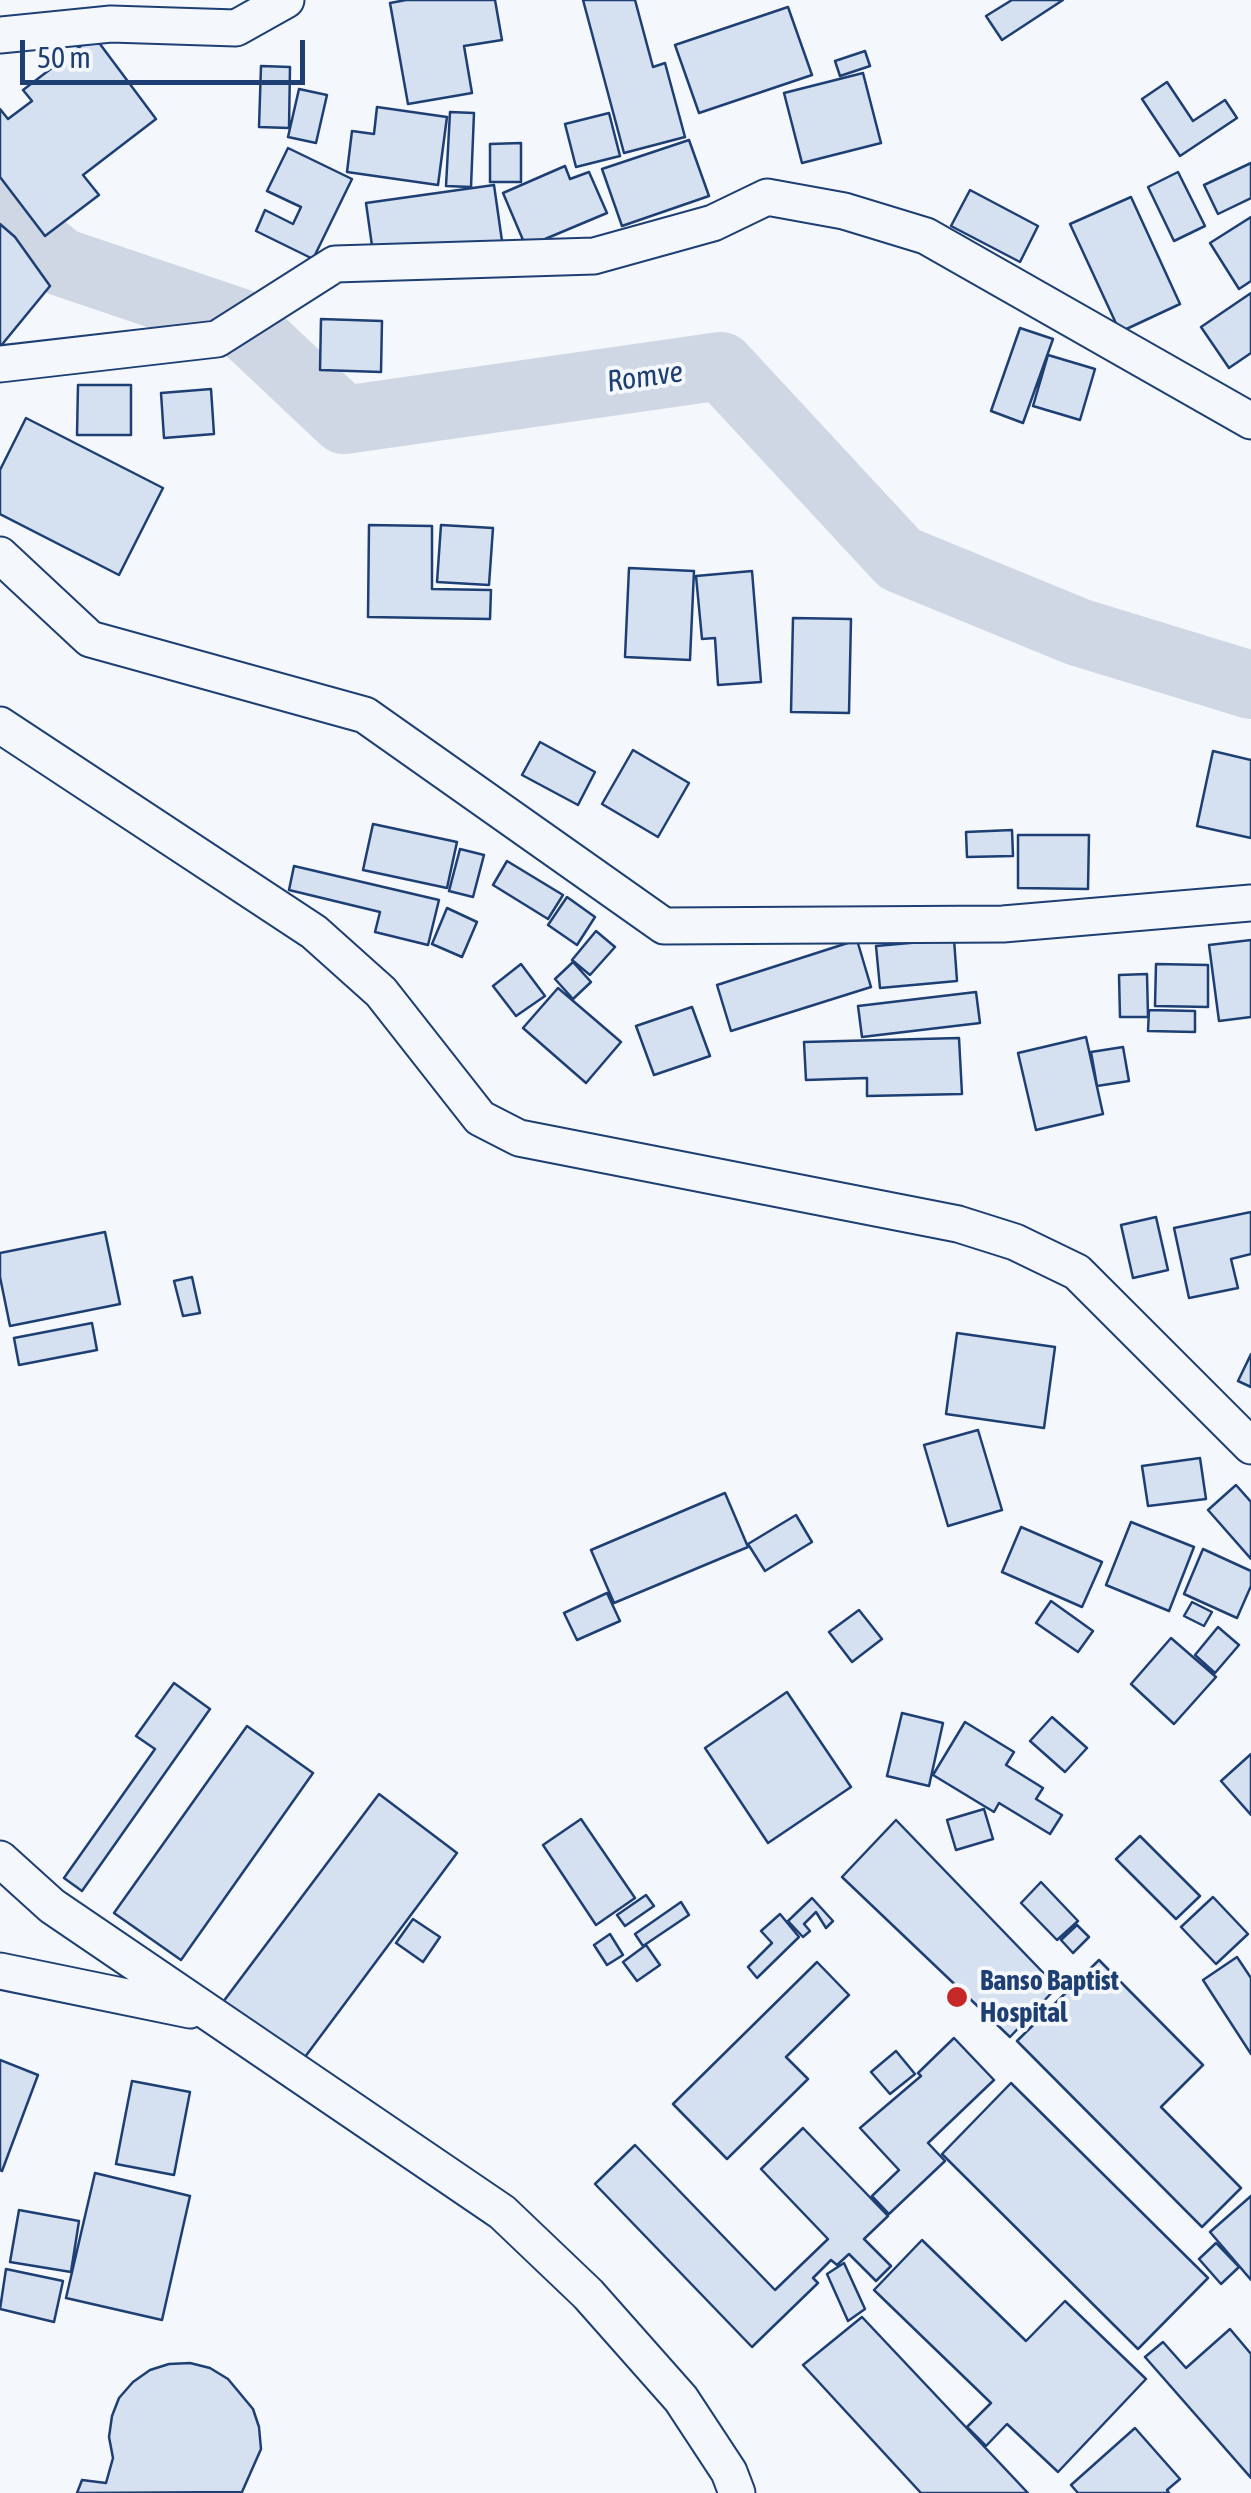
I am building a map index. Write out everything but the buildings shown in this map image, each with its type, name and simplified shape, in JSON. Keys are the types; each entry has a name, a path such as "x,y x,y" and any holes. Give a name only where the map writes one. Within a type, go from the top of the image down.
{"street":[{"path":"0,35 110,24 236,28 286,0"},
{"path":"0,364 217,338 335,264 594,256 713,223 767,197 844,211 926,236 1251,421"},
{"path":"0,555 90,638 365,715 664,926 1003,924 1251,902"},
{"path":"0,725 314,932 381,992 480,1118 519,1138 958,1224 1015,1242 1076,1272 1251,1446"},
{"path":"0,1859 52,1906 502,2212 588,2294 681,2399 729,2472 737,2493"},
{"path":"0,1971 208,2013"}],"waterway":[{"name":"Romve","path":"0,213 61,262 241,323 344,420 721,366 900,559 1078,632 1251,685"}],"place":[{"name":"Banso Baptist Hospital","path":"957,1997"}]}
